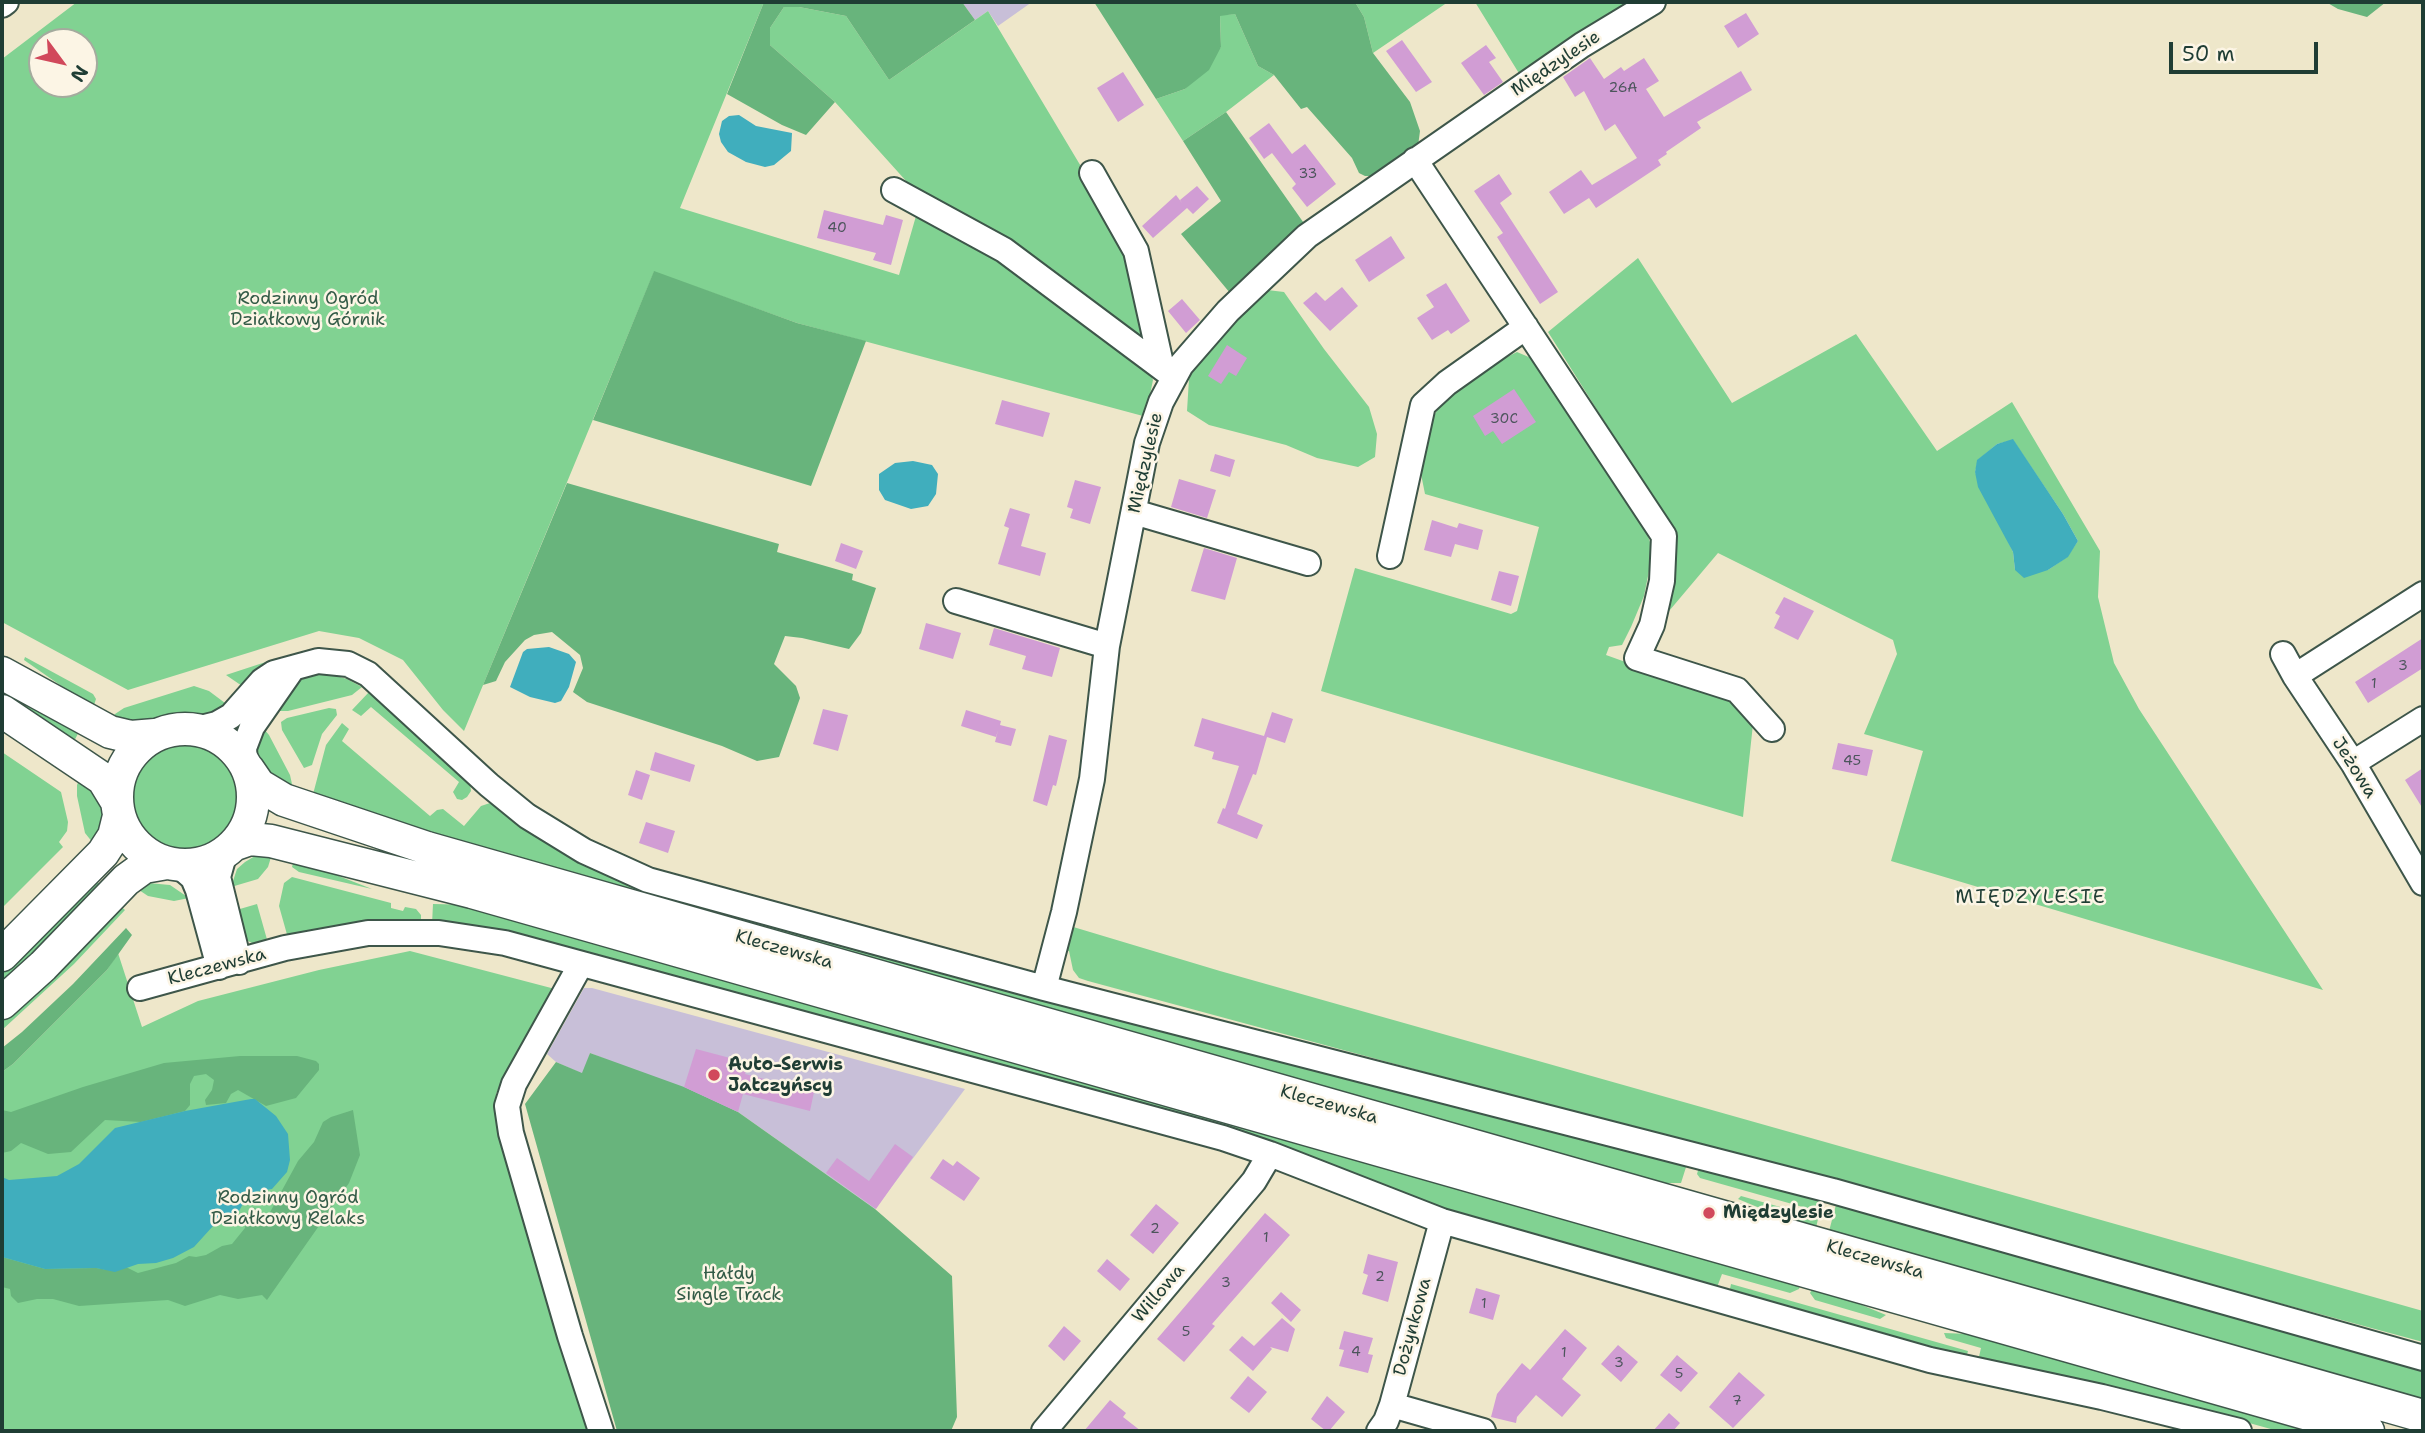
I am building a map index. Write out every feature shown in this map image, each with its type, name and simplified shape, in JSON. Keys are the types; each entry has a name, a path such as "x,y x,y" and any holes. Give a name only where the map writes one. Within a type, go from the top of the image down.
{"main road":[{"path":"2,673 110,732 131,737 155,735 175,729 208,732 229,744 246,766 253,792 251,815 241,836 229,848 198,864 144,867 126,880 43,966 2,1003"},
{"path":"4,718 103,779 132,841 154,858 172,864"},
{"path":"2,955 103,853 114,836 119,779 129,757 155,735"},
{"name":"Kleczewska","path":"246,766 260,785 284,800 427,848 2423,1416"},
{"name":"Kleczewska","path":"229,848 250,839 271,841 472,892 2368,1431"}],"street":[{"path":"2,5 6,2"},
{"name":"Międzylesie","path":"1044,988 1064,912 1092,779 1107,646 1147,443 1168,373 1287,254 1333,216 1582,45 1653,2"},
{"path":"1415,160 1664,536 1662,581 1652,625 1637,658 1737,690 1772,729"},
{"path":"1092,173 1136,251 1168,373"},
{"path":"894,190 1004,250 1168,373"},
{"path":"1390,556 1423,405 1447,383 1526,327"},
{"path":"1134,512 1308,563"},
{"name":"Jeżowa","path":"2423,594 2289,665 2353,763 2423,883"},
{"path":"956,601 1107,646"},
{"path":"197,729 224,721 267,676 305,663 325,660 348,664 362,670 527,816 584,852 675,888 1044,988 1833,1191 2423,1358"},
{"path":"246,766 244,748 252,727 293,668"},
{"path":"2353,763 2423,719"},
{"path":"229,848 218,877 229,965"},
{"path":"172,864 193,878 229,965"},
{"name":"Kleczewska","path":"140,988 311,943 388,932 467,936 505,943 1223,1138 1443,1221 1930,1360 2194,1425 2239,1431"},
{"path":"581,964 514,1084 507,1106 511,1133 570,1336 601,1431"},
{"name":"Willowa","path":"1044,1431 1254,1181 1270,1154"},
{"name":"Dożynkowa","path":"1379,1431 1387,1421 1392,1405 1443,1221"},
{"path":"1392,1405 1483,1431"}],"shaded area":[{"path":"962,2 1032,2 998,26 988,11 975,20"},
{"path":"584,988 965,1089 875,1209 738,1112 590,1053 583,1074 556,1062 547,1054"}],"green space":[{"name":"Rodzinny Ogród Działkowy Górnik","path":"77,2 764,2 680,208 899,275 916,216 907,182 835,102 770,45 770,28 784,7 799,7 846,16 889,80 988,11 1125,240 1140,298 1148,367 1153,380 1146,414 1143,416 797,323 654,272 464,731 443,710 403,660 359,638 319,631 128,690 2,622 2,59 28,39 28,98 98,98 98,28 43,28"},
{"path":"764,2 962,2 975,20 889,80 846,16 799,7 784,7 770,28 770,45 835,102 806,135 782,125 727,94"},
{"path":"1094,2 1355,2 1364,17 1373,53 1410,102 1420,131 1418,146 1374,176 1359,173 1352,158 1307,107 1301,109 1274,75 1258,66 1235,14 1220,16 1221,47 1209,70 1185,89 1156,99"},
{"path":"1355,2 1448,2 1373,53 1364,17"},
{"path":"1475,2 1630,2 1520,75"},
{"path":"2326,2 2386,2 2367,17 2338,9"},
{"path":"1235,14 1258,66 1274,75 1183,141 1156,99 1185,89 1221,47 1220,15"},
{"path":"1226,112 1308,229 1230,293 1181,234 1221,201 1183,141"},
{"path":"1638,258 1732,403 1856,334 1937,451 2012,402 2100,551 2098,597 2114,663 2139,709 2323,990 1891,861 1923,751 1864,734 1897,654 1893,640 1718,553 1664,617 1669,590 1640,478 1548,332","holes":["2013,440 2078,541 2067,557 2048,570 2015,570 2013,552 1975,472 1978,460 1997,444"]},
{"path":"654,271 797,323 866,341 811,486 593,420"},
{"path":"1259,289 1284,292 1369,407 1377,434 1375,457 1358,467 1317,458 1286,445 1209,425 1187,411 1189,379 1196,361 1215,346"},
{"path":"1517,352 1531,358 1644,524 1653,551 1644,596 1631,627 1622,645 1609,647 1606,655 1734,701 1753,724 1743,817 1321,691 1355,568 1511,614 1517,611 1539,527 1425,494 1421,474 1431,421 1447,393 1481,370"},
{"path":"567,483 779,544 777,552 853,574 852,580 876,588 861,633 849,649 785,636 774,664 796,686 800,698 779,757 757,761 722,746 587,702 573,692 583,668 580,655 552,632 534,635 525,640 505,662 496,681 483,685"},
{"path":"25,657 93,694 96,699 93,708 24,660"},
{"path":"278,658 245,688 226,675"},
{"path":"330,674 362,687 352,695 288,711 274,708 292,685 303,678"},
{"path":"194,686 209,691 229,706 206,714 176,713 137,723 112,719 124,708"},
{"path":"2,688 80,730 73,743 2,697"},
{"path":"369,692 470,783 471,791 467,797 457,799 453,792 459,782 371,707 361,716 352,710"},
{"path":"329,708 336,709 337,715 322,734 312,765 304,768 282,730 281,722 287,718"},
{"path":"342,723 349,729 342,741 430,816 443,809 464,826 481,806 490,803 546,840 1687,1164 1681,1183 1660,1183 754,930 312,798 326,745"},
{"path":"264,729 290,775 291,791 283,788 261,764 257,749"},
{"path":"184,741 205,745 222,757 234,774 238,795 234,816 222,833 205,845 184,849 163,845 146,833 134,816 130,795 134,774 146,757 163,745"},
{"path":"2,752 61,792 68,822 67,831 59,842 63,847 2,908"},
{"path":"81,776 102,805 102,824 93,843 85,833 77,796 77,785"},
{"path":"272,854 268,867 258,879 231,887 237,869 245,862 255,856"},
{"path":"294,860 372,889 299,872 292,867"},
{"path":"292,877 391,903 391,908 403,911 405,907 416,909 421,915 421,921 288,938 279,906 284,883"},
{"path":"93,878 103,887 2,989 2,971"},
{"path":"148,883 170,885 189,898 174,901 148,896 136,888"},
{"path":"118,904 125,910 74,964 2,1030 2,1019"},
{"path":"257,904 268,943 256,945 244,939 233,911"},
{"path":"433,904 476,905 1801,1282 1799,1289 1790,1293 1722,1274 1716,1290 432,924"},
{"path":"1070,926 1220,971 2423,1311 2423,1342 1088,981 1079,978 1073,970 1069,951 1062,952"},
{"path":"126,928 132,935 107,970 2,1072 2,1048 73,984"},
{"name":"Rodzinny Ogród Działkowy Relaks","path":"410,951 555,989 496,1094 498,1117 591,1431 2,1431 2,1072 107,970 118,953 142,1027 198,1001 319,970"},
{"name":"Hałdy Single Track","path":"590,1053 684,1087 738,1112 875,1209 952,1276 957,1417 951,1431 617,1431 525,1104 556,1062 582,1073"},
{"path":"240,1056 297,1056 316,1061 319,1070 296,1098 266,1106 238,1090 231,1094 226,1103 206,1105 205,1100 212,1090 214,1080 206,1074 194,1076 190,1084 190,1105 185,1111 141,1122 105,1120 71,1152 48,1154 21,1143 11,1151 2,1153 2,1110 11,1112 164,1063"},
{"path":"353,1110 360,1155 349,1183 267,1300 262,1295 238,1299 220,1295 185,1306 168,1300 79,1306 53,1299 18,1303 11,1296 10,1289 2,1287 2,1257 45,1269 96,1268 115,1271 126,1267 138,1273 176,1263 189,1256 206,1255 232,1244 245,1228 247,1214 253,1207 268,1216 298,1161 314,1142 323,1122"},
{"path":"1699,1167 1824,1198 1821,1209 1817,1211 1700,1178 1697,1174"},
{"path":"1741,1196 1816,1217 1816,1228 1808,1228 1738,1199"},
{"path":"1837,1201 2423,1368 2423,1404 1828,1235"},
{"path":"1731,1284 1968,1351 1966,1358 1729,1294"},
{"path":"1814,1286 1886,1315 1880,1319 1815,1300 1810,1293"},
{"path":"1944,1333 1970,1334 2326,1431 2278,1431 2206,1411 1978,1361 1981,1348 1946,1338"}],"water":[{"path":"739,115 756,126 792,133 791,151 774,165 765,167 746,162 728,152 719,134 722,121 729,116"},
{"path":"2013,439 2078,541 2068,557 2048,570 2024,578 2015,570 2013,552 1978,487 1975,472 1977,460 1997,444"},
{"path":"913,461 932,465 938,474 936,494 928,506 911,509 885,500 879,490 879,474 895,463"},
{"path":"549,647 569,654 576,662 569,687 561,701 555,703 530,697 510,687 523,652 527,649"},
{"path":"255,1099 276,1116 288,1134 290,1160 287,1172 272,1189 255,1192 245,1200 230,1222 213,1226 194,1247 173,1258 138,1264 115,1272 96,1268 45,1269 2,1257 2,1177 9,1180 57,1176 79,1164 115,1128"}],"building":[{"path":"1746,13 1759,34 1738,48 1724,26"},
{"path":"1402,40 1432,82 1416,92 1386,51"},
{"path":"1486,45 1496,58 1489,62 1503,82 1484,95 1461,63"},
{"path":"1590,58 1604,79 1621,67 1624,71 1644,58 1659,81 1646,89 1664,117 1741,71 1752,90 1697,122 1701,128 1666,152 1667,154 1658,160 1661,165 1634,183 1596,208 1589,198 1564,214 1549,192 1581,170 1592,185 1637,158 1615,124 1605,131 1584,91 1575,97 1563,77"},
{"path":"1123,72 1144,105 1118,122 1097,88"},
{"path":"1269,123 1292,154 1305,144 1336,184 1307,207 1292,188 1296,184 1272,153 1264,159 1249,138"},
{"path":"1499,174 1512,194 1500,203 1558,292 1540,304 1497,237 1503,233 1474,191"},
{"path":"1197,186 1209,199 1193,214 1187,208 1153,238 1142,226 1176,195 1182,203 1180,200"},
{"path":"824,210 883,225 886,215 903,220 891,265 873,260 876,253 817,238"},
{"path":"1391,236 1405,258 1369,282 1355,260"},
{"path":"1446,283 1470,321 1451,334 1448,330 1432,340 1417,318 1434,307 1426,295"},
{"path":"1342,287 1358,306 1330,331 1303,303 1316,292 1325,301"},
{"path":"1182,299 1200,320 1186,333 1168,311"},
{"path":"1227,345 1247,358 1236,376 1229,372 1221,384 1208,376"},
{"path":"1514,389 1536,422 1502,444 1493,431 1485,436 1473,416"},
{"path":"1002,400 1050,413 1043,437 995,424"},
{"path":"1215,454 1235,460 1230,477 1210,471"},
{"path":"1179,479 1216,490 1207,518 1171,507"},
{"path":"1075,480 1101,487 1090,524 1070,518 1073,509 1067,507"},
{"path":"1010,508 1030,514 1021,546 1046,553 1040,576 998,564 1009,528 1004,526"},
{"path":"1432,520 1457,528 1459,523 1483,530 1478,550 1455,544 1451,557 1424,550"},
{"path":"841,543 863,551 856,569 835,561"},
{"path":"1204,548 1237,558 1225,600 1191,591"},
{"path":"1499,571 1519,576 1511,606 1491,600"},
{"path":"1784,597 1814,611 1798,640 1774,628 1780,616 1775,613"},
{"path":"926,623 961,633 953,659 919,649"},
{"path":"994,628 1060,648 1052,677 1022,669 1026,656 989,645"},
{"path":"2423,638 2423,668 2368,703 2355,682"},
{"path":"823,709 848,715 838,751 813,744"},
{"path":"966,710 1001,721 1000,725 1016,729 1011,746 995,742 998,730 996,737 961,726"},
{"path":"1272,712 1293,719 1285,743 1267,737 1256,775 1253,774 1237,814 1263,825 1257,839 1217,823 1223,808 1225,809 1239,766 1212,759 1214,752 1194,746 1202,718 1264,736"},
{"path":"1049,735 1067,740 1056,786 1053,785 1047,806 1033,801"},
{"path":"1838,743 1873,750 1867,776 1832,769"},
{"path":"655,752 695,765 690,782 650,770"},
{"path":"2423,768 2423,809 2405,780"},
{"path":"636,770 650,775 642,800 628,795"},
{"path":"646,822 675,831 668,853 639,843"},
{"path":"696,1049 749,1063 745,1074 814,1092 810,1111 743,1094 738,1112 684,1087"},
{"path":"895,1144 913,1157 876,1209 826,1173 837,1158 869,1181"},
{"path":"943,1159 953,1166 957,1161 980,1178 964,1201 930,1178"},
{"path":"1156,1204 1179,1223 1153,1254 1130,1235"},
{"path":"1265,1213 1290,1235 1212,1324 1215,1326 1184,1362 1157,1339"},
{"path":"1368,1254 1398,1262 1388,1302 1362,1294 1368,1275 1363,1273"},
{"path":"1107,1259 1130,1279 1120,1291 1097,1271"},
{"path":"1476,1288 1500,1295 1493,1320 1469,1313"},
{"path":"1281,1292 1301,1310 1291,1322 1271,1303"},
{"path":"1282,1318 1295,1329 1288,1352 1270,1347 1272,1349 1253,1371 1229,1350 1242,1336 1254,1346"},
{"path":"1064,1326 1081,1341 1064,1361 1048,1346"},
{"path":"1565,1329 1587,1348 1562,1379 1581,1395 1562,1417 1536,1395 1517,1417 1516,1423 1491,1417 1497,1394 1522,1363 1530,1370"},
{"path":"1344,1331 1373,1338 1368,1354 1373,1355 1368,1373 1339,1366 1344,1350 1339,1349"},
{"path":"1618,1345 1638,1362 1621,1382 1601,1364"},
{"path":"1677,1355 1698,1373 1681,1392 1660,1375"},
{"path":"1739,1372 1765,1395 1733,1428 1709,1407"},
{"path":"1248,1376 1267,1392 1249,1413 1230,1398"},
{"path":"1327,1396 1345,1412 1329,1431 1311,1419"},
{"path":"1110,1400 1126,1413 1123,1417 1141,1431 1084,1431"},
{"path":"1669,1413 1680,1423 1673,1431 1653,1431"}],"place":[{"name":"Auto-Serwis Jatczyńscy","path":"714,1075"},
{"name":"Międzylesie","path":"1709,1213"}],"district":[{"name":"MIĘDZYLESIE","path":"2031,898"}]}
